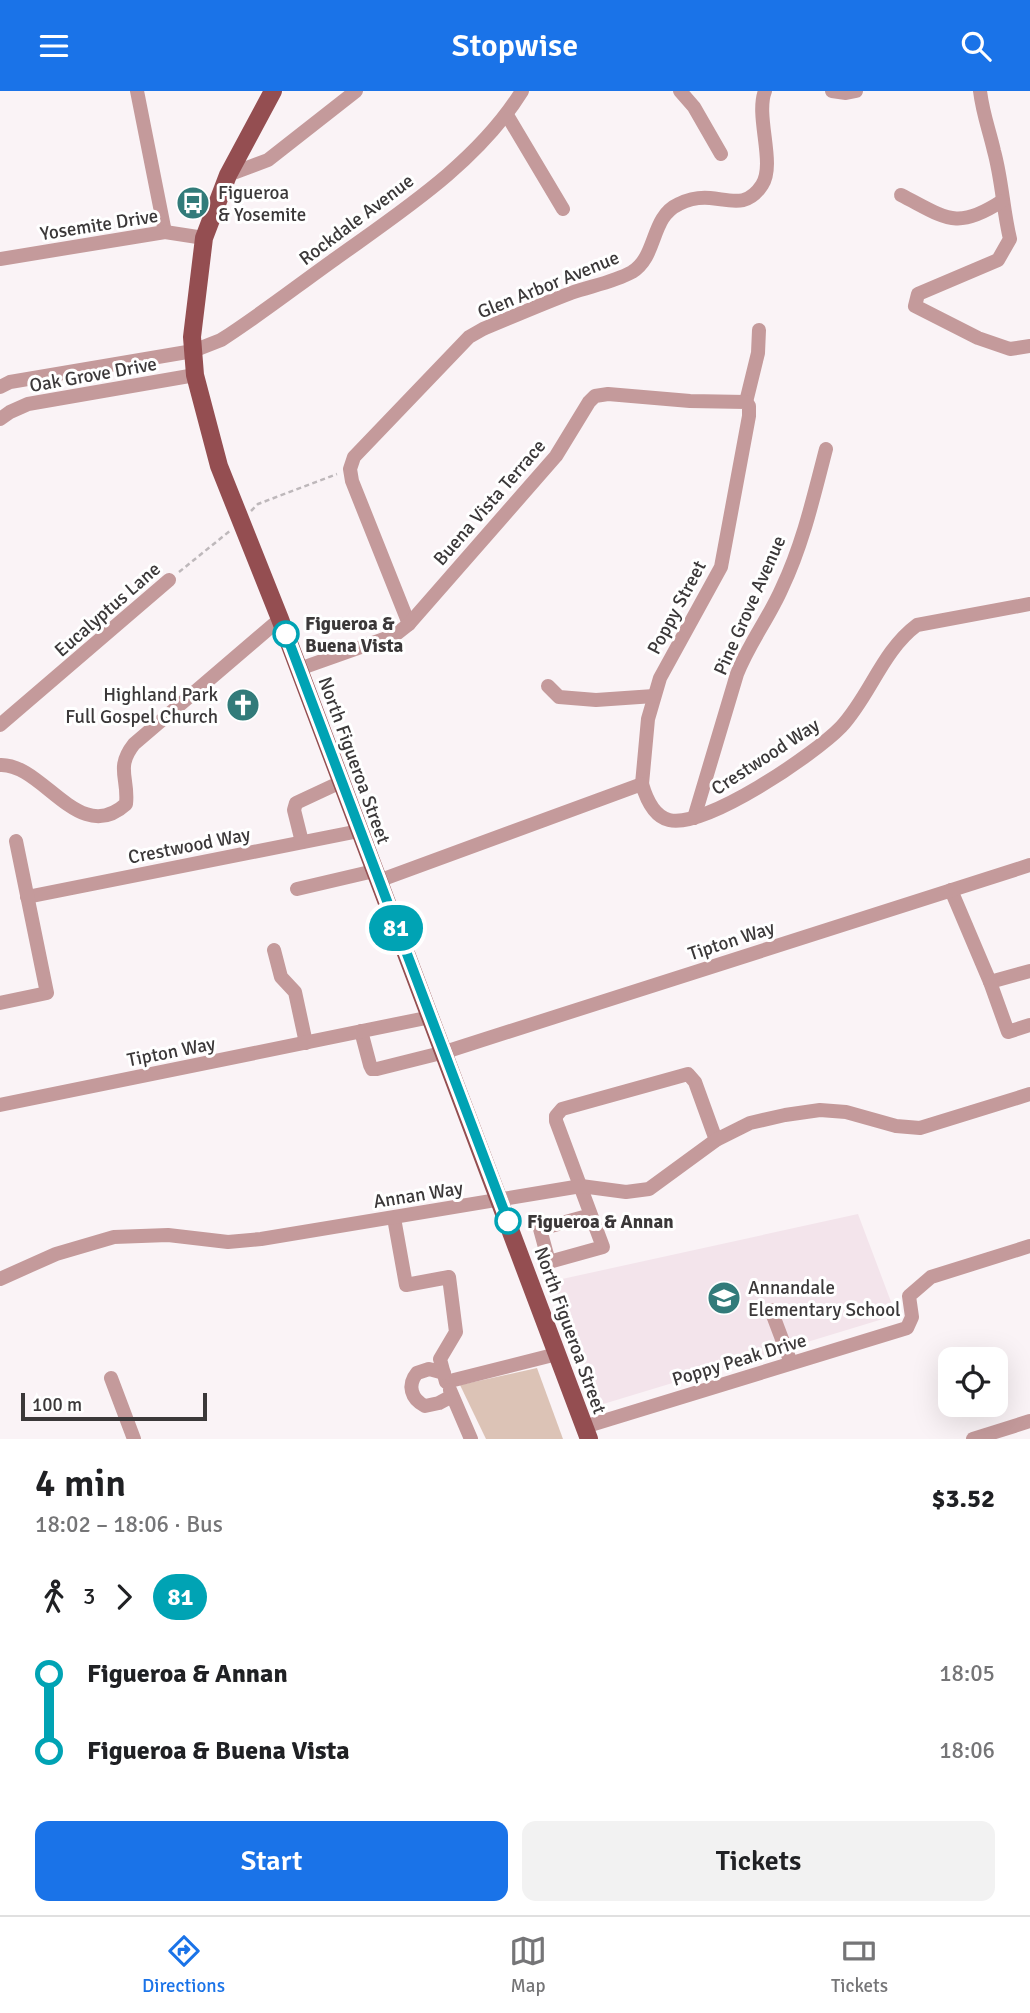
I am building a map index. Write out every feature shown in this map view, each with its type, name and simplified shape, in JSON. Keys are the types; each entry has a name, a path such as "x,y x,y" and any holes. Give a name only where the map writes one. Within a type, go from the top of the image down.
{"main road":[{"name":"North Figueroa Street","path":"273,91 228,175 204,238 194,310 192,351 195,375 213,446 241,522 587,1433"}],"street":[{"path":"137,91 165,232"},
{"path":"228,175 268,160 356,91"},
{"name":"Rockdale Avenue","path":"192,351 221,340 246,325 399,213 457,166 507,115 522,91"},
{"path":"680,91 694,107 721,154"},
{"name":"Glen Arbor Avenue","path":"350,469 354,457 470,337 483,329 573,292 632,272 642,263 664,215 676,205 694,198 743,201 754,194 763,184 766,171 762,105 765,91"},
{"path":"832,91 856,91"},
{"path":"980,91 983,117 995,151 1010,239 998,260 918,294 915,306 988,342 1010,349 1030,346"},
{"path":"507,115 563,209"},
{"path":"901,195 959,220 984,213 1002,201"},
{"name":"Yosemite Drive","path":"0,259 165,232 204,238"},
{"name":"Poppy Street","path":"642,784 648,719 654,696 676,648 721,567 758,353 759,330"},
{"name":"Oak Grove Drive","path":"0,387 10,382 192,351"},
{"name":"Oak Grove Drive","path":"0,419 28,404 195,375"},
{"name":"Buena Vista Terrace","path":"299,669 395,635 409,624 556,456 595,396 608,394 748,404"},
{"name":"Pine Grove Avenue","path":"694,818 737,674 745,653 782,590 791,568 826,449"},
{"path":"350,469 352,481 409,624"},
{"name":"Eucalyptus Lane","path":"0,725 169,580"},
{"name":"Crestwood Way","path":"642,784 646,798 655,811 667,820 680,821 717,811 824,742 842,726 892,650 904,635 917,625 1030,604"},
{"path":"0,765 19,769 81,813 94,816 119,811 126,804 127,795 122,767 125,755 134,744 280,619"},
{"path":"548,686 559,697 574,700 654,696"},
{"path":"302,842 293,810 296,803 341,782"},
{"path":"297,889 376,876 642,784"},
{"name":"Crestwood Way","path":"27,897 359,831"},
{"path":"0,1003 47,993 16,842"},
{"name":"Tipton Way","path":"361,1031 372,1069 444,1052 1030,865"},
{"path":"951,890 1009,1032 1030,1025"},
{"path":"274,950 281,977 295,992 306,1043"},
{"path":"990,982 1030,971"},
{"name":"Tipton Way","path":"0,1105 431,1017"},
{"path":"591,1215 540,1229 549,1262 603,1247 582,1186 555,1121 555,1116 562,1109 688,1074 695,1082 716,1139"},
{"name":"Annan Way","path":"0,1279 56,1254 114,1237 168,1235 228,1242 394,1218 582,1186 626,1192 649,1189 716,1139 750,1123 820,1110 846,1112 896,1126 920,1128 1030,1094"},
{"path":"394,1218 406,1285 449,1277 456,1332 440,1359 471,1439"},
{"name":"Poppy Peak Drive","path":"587,1433 791,1363 907,1328 912,1317 909,1296 931,1277 1030,1246"},
{"path":"771,1310 791,1363"},
{"path":"448,1384 557,1354"},
{"path":"111,1378 134,1439"},
{"path":"973,1439 1030,1420"}],"path":[{"name":"Eucalyptus Lane","path":"169,580 241,522 258,504 350,469"}],"shaded area":[{"name":"Annandale Elementary School","path":"858,1214 896,1315 600,1405 553,1281"},
{"path":"537,1368 563,1439 486,1439 460,1385"}],"bus line":[{"name":"81","path":"286,634 377,881 508,1221"}],"place":[{"name":"Figueroa & Yosemite","path":"193,203"},
{"name":"Figueroa & Buena Vista","path":"286,634"},
{"name":"Highland Park Full Gospel Church","path":"243,705"},
{"name":"Figueroa & Annan","path":"508,1221"},
{"name":"Annandale Elementary School","path":"724,1298"}]}
